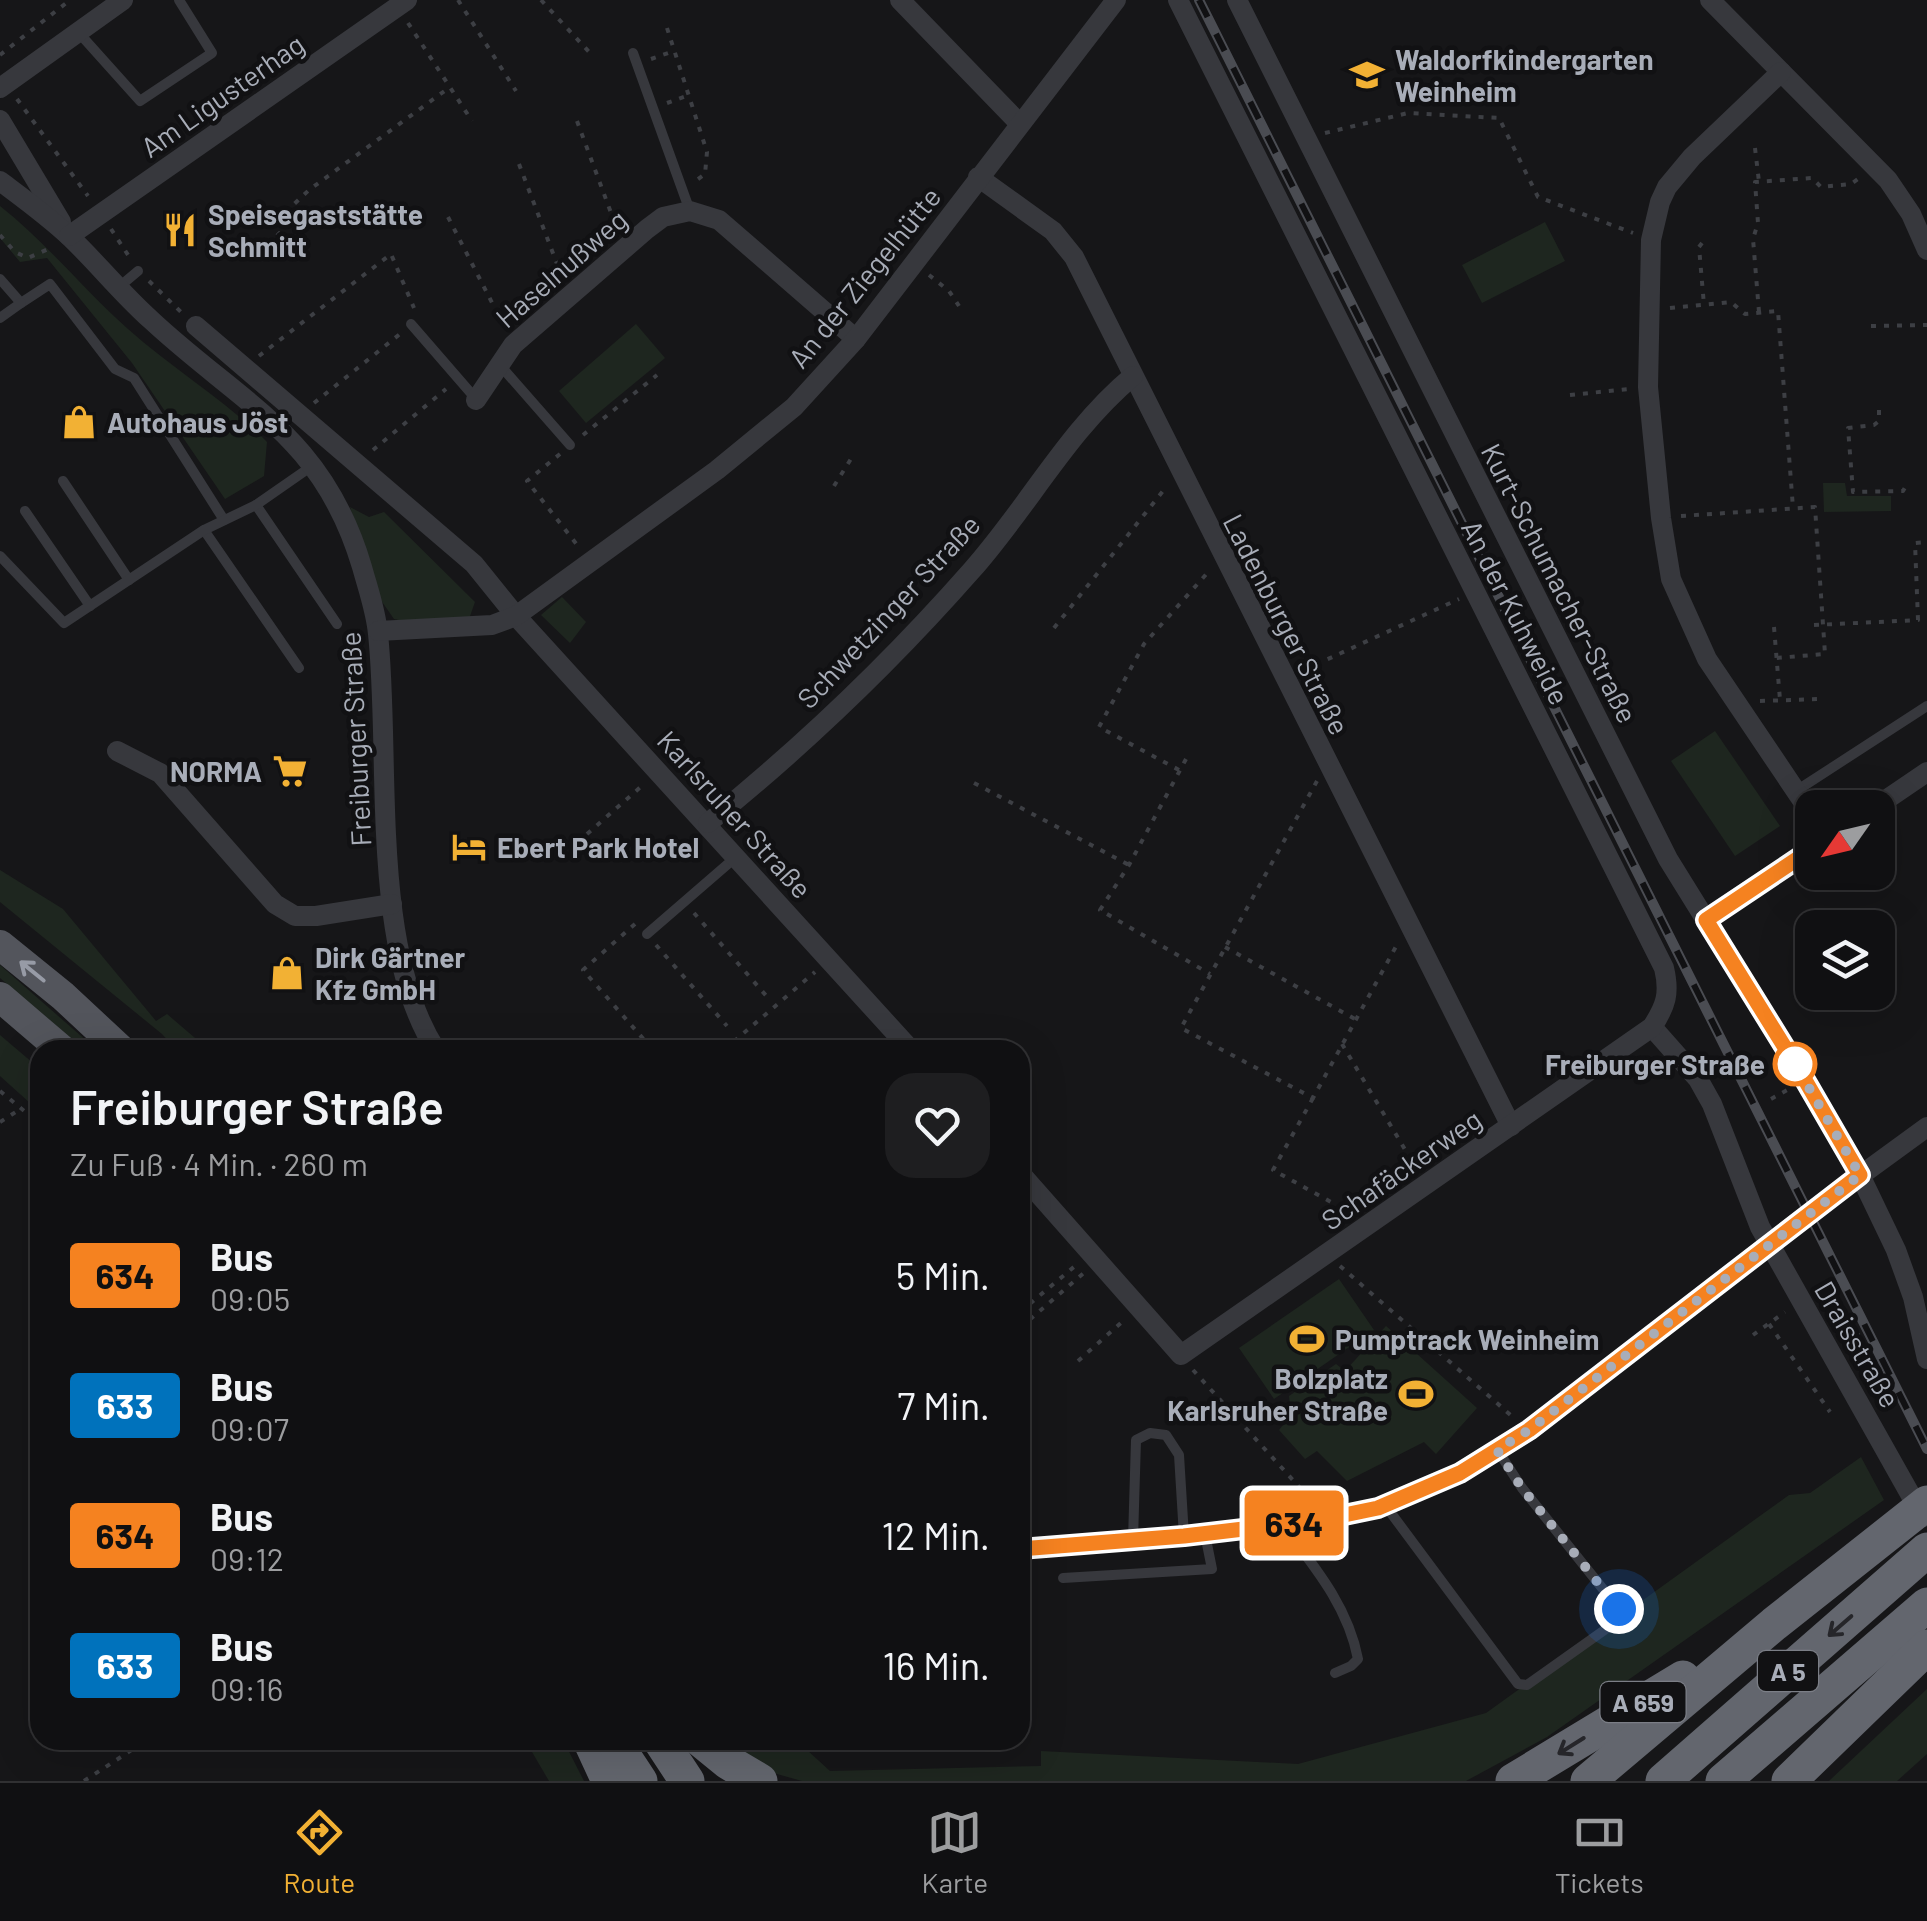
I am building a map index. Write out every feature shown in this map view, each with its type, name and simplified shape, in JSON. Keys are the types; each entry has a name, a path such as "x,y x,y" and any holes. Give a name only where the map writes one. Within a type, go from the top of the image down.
{"highway":[{"path":"1588,1781 1774,1624 1912,1526 1927,1503"},
{"name":"A 5","path":"1663,1781 1920,1556"},
{"name":"A 5","path":"1723,1781 1927,1605"},
{"name":"A 659","path":"1512,1781 1774,1624"},
{"path":"1789,1781 1927,1647"},
{"path":"594,1750 608,1781"},
{"path":"620,1750 640,1781"},
{"path":"667,1750 687,1781"},
{"path":"713,1750 760,1781"}],"main road":[{"path":"0,946 111,1040"},
{"path":"0,996 51,1040"}],"street":[{"path":"3,86 122,0"},
{"path":"900,0 1020,124"},
{"name":"An der Ziegelhütte","path":"516,616 717,470 783,416 856,340 1116,0"},
{"name":"An der Kuhweide","path":"1178,0 1664,968 1669,989 1664,1008 1652,1027"},
{"name":"Kurt-Schumacher-Straße","path":"1238,0 1668,859 1860,1175 1896,1250 1913,1297 1927,1359"},
{"path":"1710,0 1874,166 1902,201 1927,250"},
{"name":"Am Ligusterhag","path":"69,236 402,3"},
{"path":"1781,72 1692,156 1667,187 1651,240 1648,387 1671,579 1707,659 1796,790"},
{"name":"Freiburger Straße","path":"0,120 69,236"},
{"name":"Ladenburger Straße","path":"978,177 1053,231 1074,258 1511,1126"},
{"name":"Freiburger Straße","path":"0,181 69,236 152,321 278,425 313,465 343,514 360,558 378,631 392,904 418,1016 431,1040"},
{"path":"686,201 719,220 856,340"},
{"name":"Haselnußweg","path":"476,400 513,345 624,248 686,201"},
{"name":"Karlsruher Straße","path":"196,326 474,564 516,616 902,1040"},
{"name":"Schwetzinger Straße","path":"708,824 836,709 974,568 1076,435 1109,396 1133,376"},
{"path":"378,631 492,625 516,616"},
{"path":"117,750 160,773 275,904 295,916 392,904"},
{"path":"1895,794 1927,772"},
{"path":"1706,920 1795,860"},
{"path":"1652,1027 1683,1058 1712,1104 1770,1245"},
{"name":"Schafäckerweg","path":"1180,1355 1652,1027"},
{"path":"1030,1548 1320,1520 1385,1504 1460,1473 1529,1430 1927,1126"},
{"path":"1030,1184 1180,1355"},
{"name":"Draisstraße","path":"1770,1245 1897,1466 1912,1526"}],"lane":[{"path":"78,32 140,101 212,53 179,0"},
{"path":"635,58 686,201"},
{"path":"118,288 138,270"},
{"path":"0,279 21,302"},
{"path":"0,318 50,284 115,369 134,378 224,520"},
{"path":"411,324 476,400"},
{"name":"Haselnußweg","path":"500,364 570,446"},
{"path":"0,556 64,623 204,530 256,505 313,465"},
{"path":"63,482 129,580"},
{"path":"256,505 338,624"},
{"path":"25,511 90,606"},
{"path":"204,530 299,668"},
{"path":"1796,790 1927,706"},
{"path":"647,934 736,856"},
{"path":"1063,1578 1212,1569 1195,1534 1178,1455 1166,1434 1150,1433 1136,1440 1134,1540"},
{"path":"1385,1504 1518,1684 1527,1686 1620,1619 1619,1609 1522,1488 1497,1450"},
{"path":"1282,1524 1342,1608 1355,1643 1358,1659 1335,1673"}],"path":[{"path":"0,55 70,0"},
{"path":"458,0 516,91"},
{"path":"541,0 590,53"},
{"path":"402,3 472,121"},
{"path":"666,28 707,152 705,174 686,201"},
{"path":"635,58 674,51"},
{"path":"3,86 102,214 138,270 196,326"},
{"path":"268,245 292,220 293,205 310,190 450,87"},
{"path":"653,108 688,95"},
{"path":"1306,137 1408,113 1499,118 1538,197 1651,240"},
{"path":"577,120 624,248"},
{"path":"1755,148 1758,182"},
{"path":"518,164 569,296"},
{"path":"1760,312 1753,239 1758,223 1755,182 1812,178 1821,187 1852,184 1874,166"},
{"path":"448,216 513,345"},
{"path":"0,234 15,252 28,258 69,236"},
{"path":"1702,242 1699,246 1704,305"},
{"path":"243,368 391,254 418,317 300,415"},
{"path":"914,263 948,291 959,306"},
{"path":"1649,310 1732,302 1745,314 1778,311 1793,508"},
{"path":"1871,326 1927,325"},
{"path":"591,562 527,481 657,375"},
{"path":"355,465 458,379"},
{"path":"1570,394 1648,387"},
{"path":"1878,410 1879,421 1874,425 1848,428 1852,492 1903,491 1907,484"},
{"path":"834,486 854,454"},
{"path":"1054,628 1179,470"},
{"path":"1661,518 1815,507 1825,654 1776,658"},
{"path":"1814,625 1918,620 1915,542 1927,542"},
{"path":"1180,770 1099,727 1144,644 1206,572 1226,562"},
{"path":"1286,678 1474,592"},
{"path":"1774,628 1780,700"},
{"path":"1736,702 1820,699"},
{"path":"1186,759 1100,910 1210,974"},
{"path":"587,834 659,771"},
{"path":"1312,1098 1181,1028 1315,782 1330,771"},
{"path":"974,783 1129,865"},
{"path":"684,902 770,999"},
{"path":"1370,1224 1274,1170 1397,942 1411,933"},
{"path":"647,934 728,1026"},
{"path":"1225,947 1355,1019"},
{"path":"736,1040 830,959"},
{"path":"1342,1044 1426,1185"},
{"path":"0,1091 30,1115"},
{"path":"0,1122 22,1108"},
{"path":"1327,1255 1529,1430"},
{"path":"1030,1305 1094,1257"},
{"path":"1030,1318 1094,1257"},
{"path":"1754,1335 1800,1300"},
{"path":"1078,1360 1138,1308"},
{"path":"1769,1324 1830,1412"},
{"path":"1180,1355 1313,1502 1320,1520"},
{"path":"84,1781 132,1750"}],"shaded area":[{"path":"0,206 128,329 267,442 264,476 225,499 132,363 47,258 20,262 0,238"},
{"path":"1545,222 1565,261 1482,303 1462,265"},
{"path":"636,324 665,358 586,423 559,391"},
{"path":"1823,483 1845,483 1847,496 1891,496 1891,511 1824,512"},
{"path":"350,507 369,517 384,512 475,602 469,619 418,624 394,619 378,596"},
{"path":"562,597 586,622 570,643 541,615"},
{"path":"1715,731 1780,826 1735,856 1671,761"},
{"path":"0,870 63,909 156,1021 167,1014 197,1040 168,1040 0,902"},
{"path":"0,965 86,1040 73,1040 0,978"},
{"path":"0,1035 30,1060 30,1103 0,1076"},
{"name":"Pumptrack Weinheim","path":"1339,1279 1374,1330 1274,1399 1239,1348"},
{"path":"1386,1326 1477,1408 1436,1454 1424,1442 1347,1481 1317,1451 1305,1459 1279,1430 1291,1415 1289,1396 1336,1364 1345,1371"},
{"path":"1861,1457 1884,1500 1547,1737 1466,1781 802,1781 777,1774 736,1750 807,1750 830,1771 1041,1766 1041,1751 1298,1764 1486,1713 1789,1495 1810,1493"},
{"path":"1927,1689 1927,1754 1897,1781 1829,1781"},
{"path":"531,1750 568,1750 584,1781 549,1781"}],"railway":[{"path":"1199,0 1927,1449"}],"bus line":[{"name":"634","path":"1030,1548 1320,1520 1378,1508 1460,1473 1529,1430 1860,1175 1706,920 1795,860"}],"place":[{"name":"Waldorfkindergarten Weinheim","path":"1367,75"},
{"name":"Speisegaststätte Schmitt","path":"180,230"},
{"name":"Autohaus Jöst","path":"79,422"},
{"name":"NORMA","path":"290,771"},
{"name":"Ebert Park Hotel","path":"469,847"},
{"name":"Dirk Gärtner Kfz GmbH","path":"287,973"},
{"name":"Freiburger Straße","path":"1795,1064"},
{"name":"Pumptrack Weinheim","path":"1307,1339"},
{"name":"Bolzplatz Karlsruher Straße","path":"1416,1394"}],"route":[{"path":"1619,1609 1522,1488 1497,1450 1529,1430 1860,1175 1795,1064"}]}
